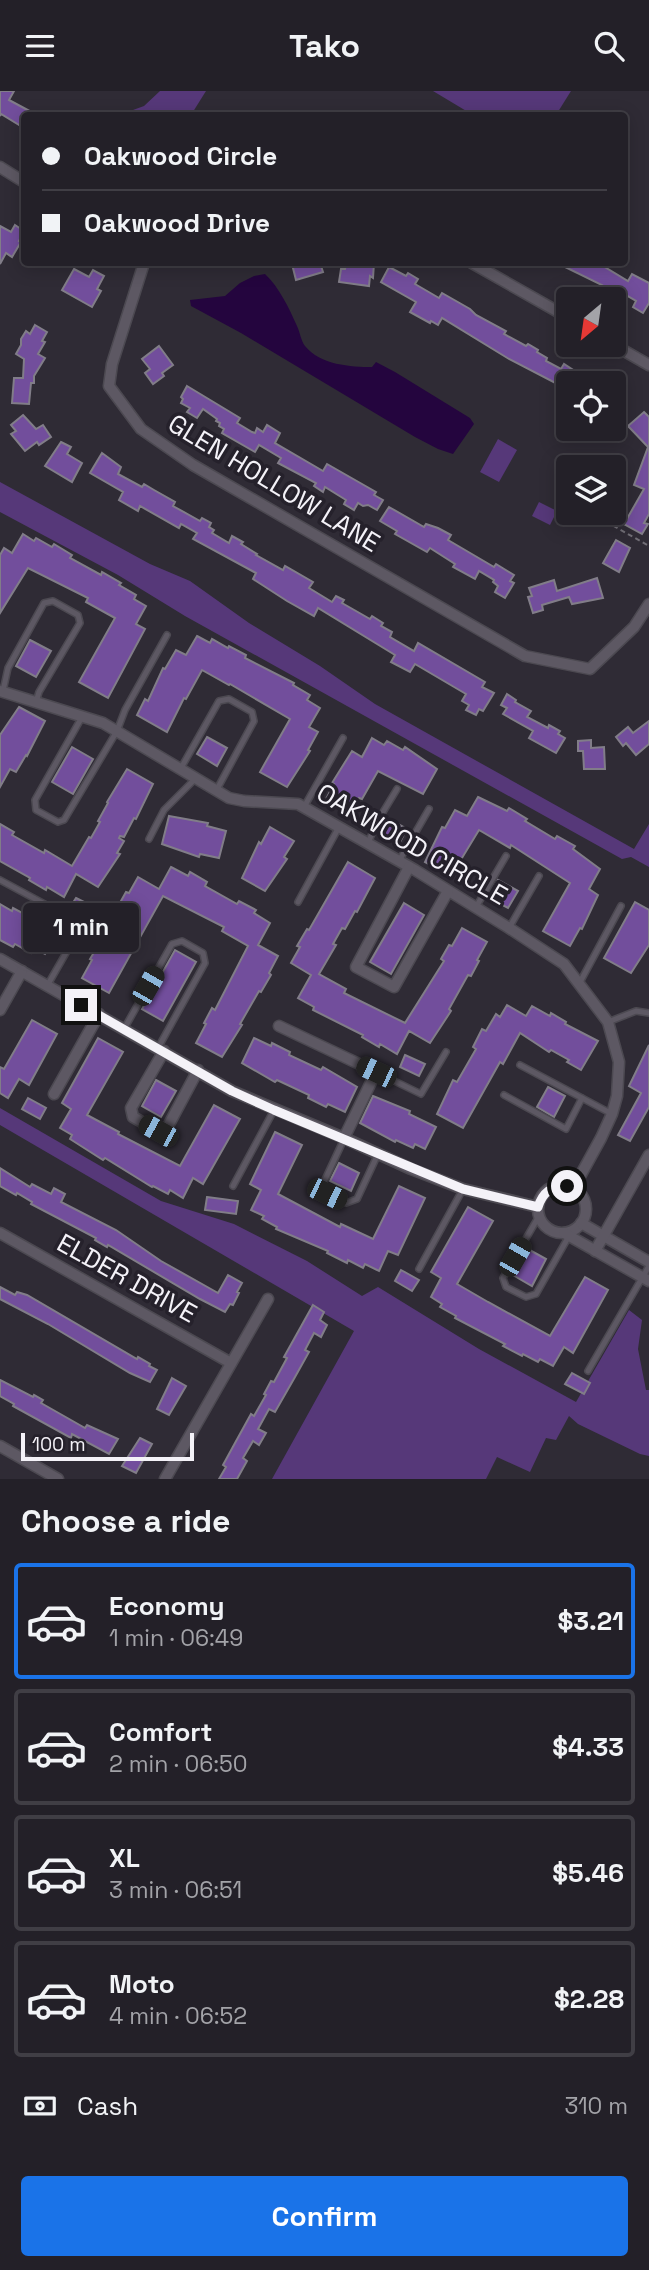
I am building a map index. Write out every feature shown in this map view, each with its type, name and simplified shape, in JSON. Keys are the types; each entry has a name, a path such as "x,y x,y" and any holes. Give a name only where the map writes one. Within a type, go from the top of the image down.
{"street":[{"path":"0,167 21,180"},
{"name":"GLEN HOLLOW LANE","path":"143,266 112,364 109,386 141,429 193,465 525,656 590,670 634,627 649,604"},
{"path":"477,266 556,311"},
{"path":"626,352 649,365"},
{"name":"OAKWOOD CIRCLE","path":"1,692 103,723 216,792 244,801 298,804 509,927 564,964 608,1022 619,1062 617,1096 612,1114 573,1189"},
{"path":"404,864 356,967 394,987 449,891"},
{"path":"0,959 232,1091 463,1189 538,1211"},
{"path":"0,1010 22,971"},
{"path":"54,1094 99,1014"},
{"path":"279,1026 376,1072 344,1138"},
{"path":"161,1050 131,1108 133,1117 158,1131 167,1128 198,1070"},
{"path":"596,1251 649,1155"},
{"path":"566,1234 581,1223 586,1209 584,1201 567,1186 551,1188 545,1192 538,1211 546,1228 566,1234 646,1279"},
{"path":"581,1223 649,1264"},
{"name":"ELDER DRIVE","path":"0,1233 231,1363"},
{"path":"164,1479 268,1299"},
{"path":"0,1446 58,1479"}],"lane":[{"path":"1,692 8,668 44,603 53,601 78,615 80,624 39,692 36,702"},
{"path":"82,717 35,800 36,810 58,822 64,820 117,731 125,710 167,635"},
{"path":"180,770 219,701 229,699 252,712 254,721 216,792"},
{"path":"304,807 343,738"},
{"path":"149,839 164,810 195,779"},
{"path":"368,843 397,789"},
{"path":"404,864 429,809"},
{"path":"298,902 339,827"},
{"path":"477,908 506,856"},
{"path":"509,927 539,876"},
{"path":"0,880 76,921 78,932 47,986"},
{"path":"579,984 621,906"},
{"path":"124,1028 172,944 182,941 203,953 205,963 161,1050"},
{"path":"608,1022 636,1011 648,1011"},
{"path":"376,1072 421,1094 446,1052"},
{"path":"520,1065 612,1114"},
{"path":"504,1095 566,1129 582,1098"},
{"path":"233,1186 274,1110"},
{"path":"344,1138 323,1184 327,1194 346,1203 357,1199 378,1154"},
{"path":"419,1269 463,1189"},
{"path":"538,1211 503,1278 506,1287 526,1297 536,1294 566,1234"},
{"path":"588,1371 646,1279 649,1264"}],"path":[{"path":"612,525 649,546"}],"shaded area":[{"path":"160,91 206,91 193,112 133,110 144,106"},
{"path":"433,91 571,91 558,112 468,112"},
{"path":"265,274 283,298 304,344 311,352 327,361 346,365 372,367 376,362 470,418 474,424 453,454 415,437 191,306 190,300 225,296 240,283"},
{"path":"498,439 517,450 499,482 480,472"},
{"path":"0,482 150,564 190,581 249,623 320,666 375,704 634,849 649,824 649,867 631,857 622,859 185,616 118,575 0,512"},
{"path":"539,502 556,510 550,525 532,516"},
{"path":"0,1108 161,1201 234,1224 307,1261 362,1296 378,1287 479,1349 576,1402 629,1310 642,1320 638,1349 646,1390 649,1390 649,1456 578,1424 569,1416 556,1440 546,1438 530,1472 497,1457 486,1479 272,1479 354,1331 0,1125"}],"building":[{"path":"0,91 14,91 9,100 31,112 21,112 21,126 1,114 0,116"},
{"path":"15,225 21,229 21,242 12,257 6,253 0,264 0,226 11,232"},
{"path":"292,266 321,266 323,272 296,280"},
{"path":"346,266 374,266 369,286 339,282 341,269 345,269"},
{"path":"563,266 603,266 628,281 632,274 649,283 649,303 643,313 633,307 636,301 626,295 626,287 600,287 602,285"},
{"path":"389,267 406,276 408,273 418,279 415,284 439,298 442,293 506,331 504,334 538,350 537,352 547,358 546,361 561,369 564,364 575,371 556,371 556,383 509,359 442,318 438,325 410,312 416,302 381,282"},
{"path":"74,269 89,277 93,270 104,276 97,289 101,291 92,307 62,290"},
{"path":"35,325 47,332 38,354 45,358 34,376 34,383 31,383 29,404 12,403 14,378 23,378 24,359 16,354 26,331 30,334"},
{"path":"159,346 173,365 153,384 145,373 150,369 142,359"},
{"path":"187,386 240,418 237,423 252,432 255,433 257,428 263,432 267,425 280,433 275,443 323,471 327,464 376,492 374,495 383,500 377,510 358,503 354,510 344,504 346,500 325,487 323,492 314,486 316,483 278,463 281,458 259,445 255,452 222,433 224,429 219,426 217,419 203,409 197,418 187,412 190,408 181,403 181,397"},
{"path":"644,412 649,417 649,514 644,523 648,524 642,534 626,525 626,520 644,489 634,485 648,447 628,426"},
{"path":"23,415 36,429 43,425 51,437 39,445 37,442 25,451 11,434 16,431 11,425"},
{"path":"61,442 71,447 67,454 82,463 72,482 45,466"},
{"path":"102,453 121,467 118,474 142,487 144,484 175,502 173,506 200,521 202,518 211,523 209,527 214,530 212,533 229,543 232,536 243,542 241,544 256,555 283,570 285,566 313,582 309,588 332,602 336,596 344,600 342,603 370,619 372,616 383,623 381,626 392,632 390,637 414,651 418,643 485,682 482,687 494,693 483,711 479,709 476,715 466,710 469,705 462,701 466,694 415,664 410,672 391,662 395,655 318,608 314,616 287,601 253,579 256,573 193,539 197,533 181,524 179,528 140,506 138,511 119,500 123,492 90,473"},
{"path":"389,507 424,527 426,524 451,535 448,540 494,567 496,564 514,575 510,581 514,583 505,598 495,592 498,586 494,580 479,571 475,579 453,567 455,564 430,548 427,552 395,534 397,531 380,521"},
{"path":"23,534 52,547 54,544 72,555 70,558 121,583 119,585 136,595 134,599 146,606 136,624 145,629 108,698 79,682 115,618 86,602 88,598 28,568 0,613 0,555 4,548 12,553"},
{"path":"616,540 630,548 619,572 603,563"},
{"path":"597,578 603,598 572,604 569,597 542,605 543,610 533,613 528,597 532,596 529,588 554,580 557,591"},
{"path":"197,636 210,643 212,639 228,648 229,646 246,655 245,658 294,683 293,685 310,695 307,700 320,708 309,727 318,732 308,750 310,751 287,787 260,772 290,719 202,670 167,732 137,715 145,699 148,701 163,668 165,669 176,650 186,655"},
{"path":"30,640 51,651 36,677 16,666"},
{"path":"507,694 531,711 527,717 560,731 558,734 565,738 556,753 529,738 533,731 503,714 507,708 501,705"},
{"path":"19,707 45,721 27,756 16,772 10,769 0,787 0,735"},
{"path":"649,721 649,744 636,755 626,743 623,746 616,737 628,727 633,733"},
{"path":"207,737 227,748 217,766 197,754"},
{"path":"372,738 384,745 387,741 403,750 405,747 437,769 423,794 378,771 351,813 326,799 334,784 332,783 352,751 362,757"},
{"path":"591,740 591,748 604,747 605,769 584,769 583,751 578,751 578,741"},
{"path":"72,747 93,759 73,794 52,782"},
{"path":"127,769 153,784 136,819 134,818 124,837 120,836 124,841 117,853 120,854 98,887 76,874 64,897 47,887 46,890 0,861 0,824 14,832 12,835 72,866 89,837 91,838 107,802"},
{"path":"478,797 507,811 509,808 555,839 557,836 575,846 573,849 600,869 589,889 598,895 582,929 580,928 570,946 543,931 570,883 511,845 510,848 479,830 451,876 425,862 442,827 445,828 455,810 467,816"},
{"path":"169,816 208,823 207,826 226,831 219,858 200,854 199,857 162,844"},
{"path":"387,818 407,829 399,844 379,833"},
{"path":"270,827 294,841 284,857 287,859 265,891 242,878 259,842 261,844"},
{"path":"348,862 375,878 357,912 355,911 345,929 342,928 333,944 336,945 319,974 346,989 344,993 405,1023 444,961 441,959 449,945 452,946 462,928 487,942 471,976 468,975 449,1009 451,1011 430,1043 409,1031 397,1054 380,1044 379,1047 362,1037 363,1035 313,1010 314,1007 298,998 311,975 291,963 300,947 297,946"},
{"path":"171,867 188,876 190,872 207,882 205,886 237,904 239,901 256,910 254,913 270,923 258,945 278,956 269,973 271,975 222,1057 196,1043 212,1008 215,1010 248,946 222,931 224,927 163,896 109,993 82,978 92,960 90,959 119,911 116,910 138,877 159,889"},
{"path":"498,880 518,891 508,908 489,898"},
{"path":"76,898 94,907 87,919 69,909"},
{"path":"635,902 649,910 649,945 631,973 604,958"},
{"path":"404,903 424,915 391,974 370,962"},
{"path":"0,904 30,917 28,920 44,929 49,920 60,927 45,954 34,948 31,953 15,944 13,947 0,940"},
{"path":"175,950 196,962 163,1021 142,1009"},
{"path":"507,1005 526,1016 532,1006 550,1016 551,1013 566,1022 565,1024 598,1041 581,1070 567,1062 569,1060 551,1050 549,1052 520,1033 503,1064 500,1062 463,1128 437,1114 453,1080 457,1082 476,1049 473,1047 482,1029 486,1031 496,1014 500,1017"},
{"path":"32,1020 57,1034 29,1085 19,1079 8,1098 0,1093 0,1067 4,1069"},
{"path":"98,1038 123,1052 87,1115 119,1132 118,1134 180,1166 214,1105 240,1119 203,1184 193,1178 183,1198 170,1190 168,1194 152,1187 105,1158 103,1160 70,1139 72,1135 60,1128 71,1109 62,1103"},
{"path":"254,1038 271,1046 272,1043 290,1052 289,1055 321,1070 323,1067 357,1087 345,1112 328,1104 326,1107 308,1098 309,1095 277,1080 275,1082 242,1063"},
{"path":"649,1045 649,1107 630,1141 618,1135 641,1093 629,1086"},
{"path":"405,1055 425,1064 419,1076 400,1067"},
{"path":"156,1080 176,1091 161,1117 142,1106"},
{"path":"548,1087 565,1096 554,1117 537,1107"},
{"path":"373,1096 410,1111 409,1114 436,1127 425,1149 415,1144 413,1148 396,1140 395,1142 360,1123"},
{"path":"28,1098 46,1108 40,1119 22,1109"},
{"path":"275,1132 302,1145 278,1194 340,1227 341,1224 373,1239 399,1186 425,1198 398,1255 388,1251 379,1271 365,1264 363,1268 276,1229 277,1227 262,1219 264,1216 251,1210 261,1190 250,1184"},
{"path":"339,1163 359,1173 351,1191 330,1181"},
{"path":"0,1168 30,1187 32,1184 51,1194 54,1188 65,1194 61,1202 116,1230 161,1261 218,1293 228,1275 242,1283 233,1305 230,1304 225,1312 31,1204 32,1202 17,1193 16,1195 0,1186"},
{"path":"207,1197 238,1201 236,1214 205,1210"},
{"path":"468,1207 493,1221 457,1284 550,1336 585,1277 608,1290 573,1353 564,1347 553,1366 540,1359 538,1362 523,1354 522,1356 503,1346 505,1344 455,1318 456,1316 440,1307 442,1304 431,1297 441,1278 431,1272"},
{"path":"526,1248 546,1259 532,1286 511,1274"},
{"path":"401,1270 419,1280 412,1291 395,1281"},
{"path":"0,1287 15,1295 17,1292 27,1295 157,1370 150,1382 130,1373 0,1299"},
{"path":"313,1305 324,1312 320,1320 327,1325 321,1337 314,1333 305,1350 309,1352 275,1412 269,1409 258,1429 266,1433 259,1445 253,1441 243,1458 247,1461 237,1479 219,1479 226,1467 223,1465 251,1414 254,1416 266,1395 264,1394 271,1381 274,1382 287,1358 284,1357"},
{"path":"572,1373 590,1383 584,1394 565,1384"},
{"path":"172,1378 186,1386 169,1415 157,1409"},
{"path":"0,1380 43,1400 41,1403 85,1428 87,1425 118,1439 109,1454 72,1434 71,1438 0,1396"},
{"path":"140,1438 152,1444 136,1473 122,1466"}],"route":[{"path":"81,1005 232,1091 463,1189 538,1207 545,1192 551,1188 567,1186"}]}
